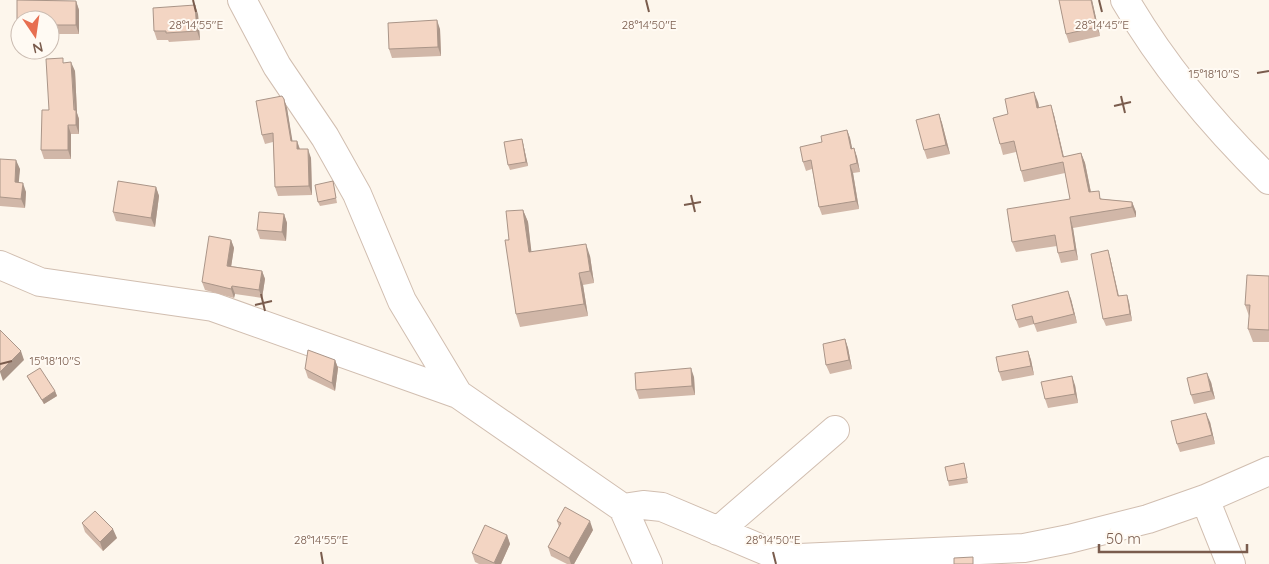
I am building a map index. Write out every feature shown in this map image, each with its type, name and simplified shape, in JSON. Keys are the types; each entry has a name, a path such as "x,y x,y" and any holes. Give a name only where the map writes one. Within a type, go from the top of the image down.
{"street":[{"path":"242,0 277,66 325,137 357,194 402,301 458,394"},
{"path":"1124,0 1168,67 1232,144 1269,180"},
{"path":"0,265 40,282 212,307 458,394 623,508 648,564"},
{"path":"718,531 835,430"},
{"path":"623,508 643,505 662,507 771,553 799,558 1024,548 1148,519 1205,499 1269,471"},
{"path":"1205,499 1231,564"}],"building":[{"path":"17,0 76,1 76,25 60,25 60,10 17,10"},
{"path":"1059,0 1091,0 1097,27 1066,34"},
{"path":"195,5 197,31 166,33 166,31 154,31 153,8"},
{"path":"437,20 438,47 389,49 388,23"},
{"path":"60,58 63,58 63,63 71,62 76,125 68,125 68,150 41,150 42,110 49,110 46,60 60,60"},
{"path":"1034,92 1037,108 1051,105 1063,157 1081,153 1089,192 1099,191 1100,199 1132,202 1132,207 1070,217 1075,250 1058,253 1055,235 1012,242 1007,209 1070,199 1063,162 1021,171 1014,141 1000,144 993,118 1008,114 1005,99"},
{"path":"282,96 291,141 297,141 297,149 308,149 309,186 275,187 273,133 262,135 256,101"},
{"path":"939,114 946,145 924,150 916,120"},
{"path":"847,130 851,149 854,148 857,163 850,165 856,201 819,207 811,160 803,162 800,147 822,142 821,136"},
{"path":"522,139 526,162 508,165 504,142"},
{"path":"0,159 16,160 15,182 23,183 21,199 0,197"},
{"path":"118,181 156,187 151,218 113,212"},
{"path":"333,181 336,198 318,202 315,185"},
{"path":"523,210 529,252 586,244 590,271 579,273 584,304 516,314 505,240 509,240 506,211"},
{"path":"259,212 284,214 282,232 257,230"},
{"path":"209,236 231,240 227,266 262,271 259,290 232,286 231,289 202,282"},
{"path":"1108,250 1118,296 1127,295 1130,314 1103,319 1091,254"},
{"path":"1247,275 1269,276 1269,330 1248,329 1250,305 1245,305"},
{"path":"1068,291 1074,314 1034,324 1032,316 1016,320 1012,305"},
{"path":"0,330 21,351 0,372"},
{"path":"845,339 849,360 826,365 823,344"},
{"path":"308,350 335,360 332,383 305,369"},
{"path":"1028,351 1031,366 999,372 996,357"},
{"path":"40,368 55,391 42,400 27,376"},
{"path":"691,368 692,386 636,390 635,373"},
{"path":"1207,373 1211,391 1191,395 1187,378"},
{"path":"1072,376 1075,394 1045,399 1041,382"},
{"path":"1206,413 1212,435 1177,444 1171,421"},
{"path":"964,463 967,478 948,481 945,467"},
{"path":"565,507 590,521 569,558 548,547 561,523 557,521"},
{"path":"95,511 113,529 100,542 82,523"},
{"path":"485,525 507,535 494,563 472,553"},
{"path":"973,557 973,564 954,564 954,558"}]}
